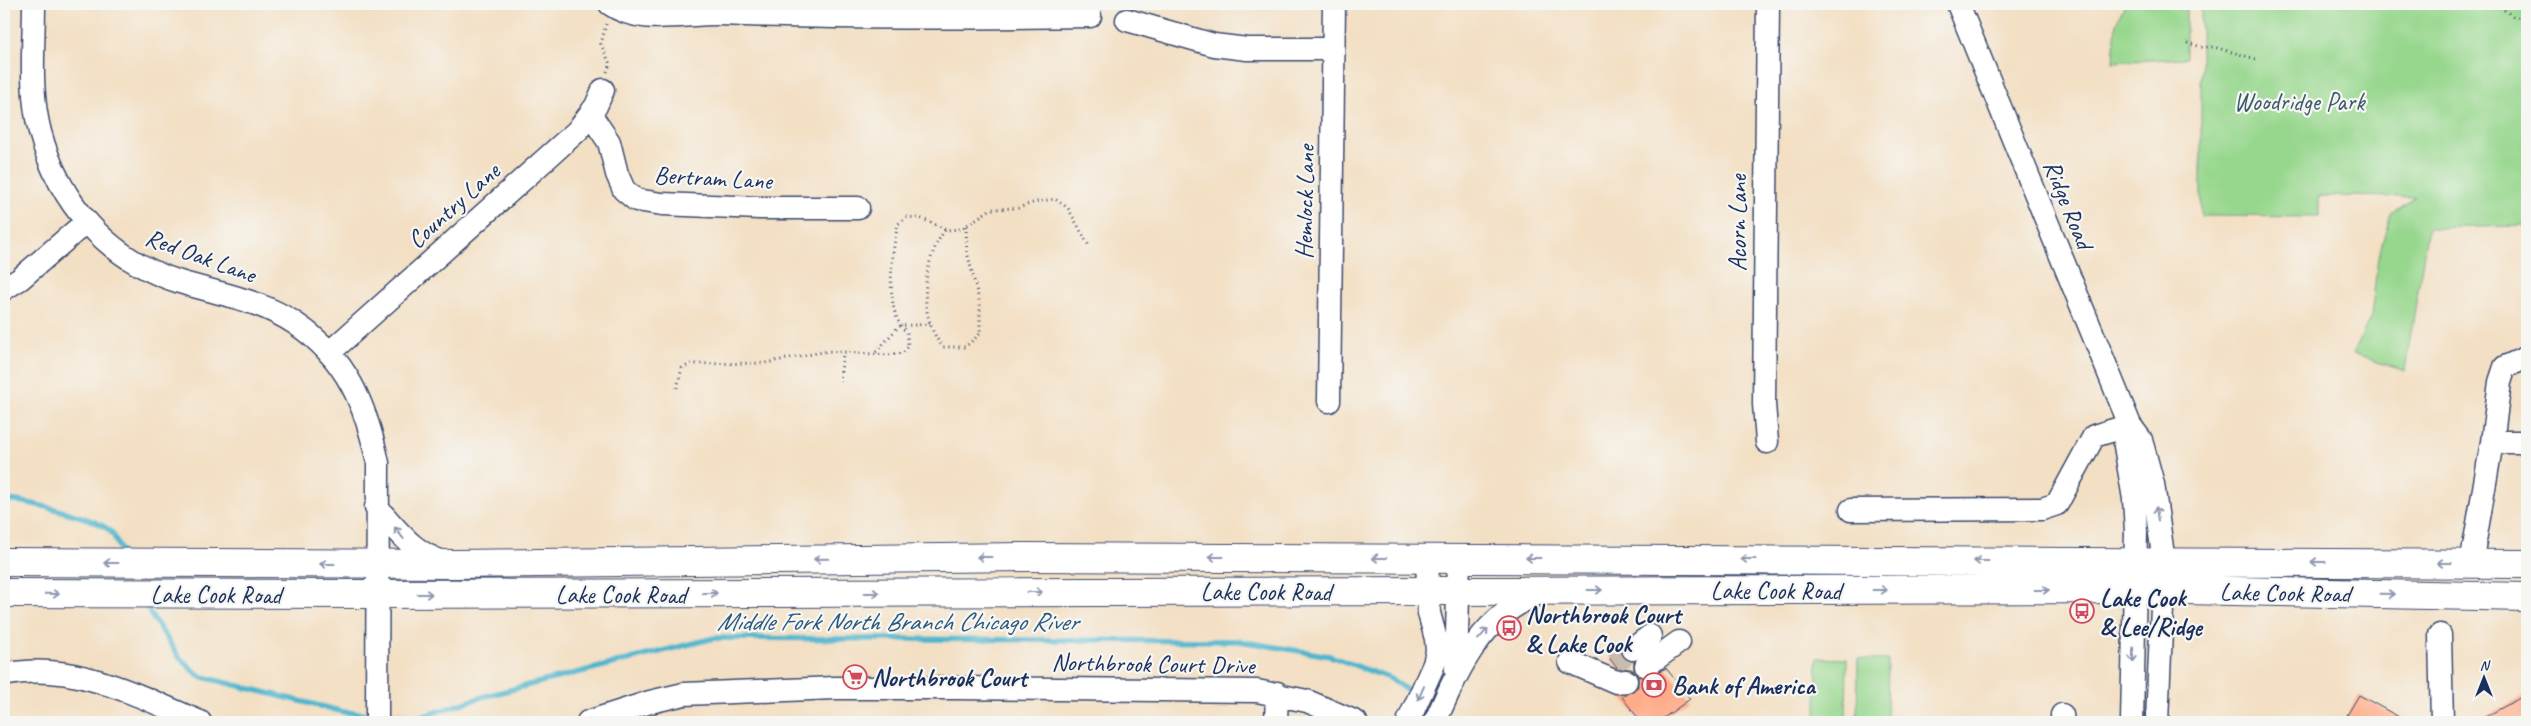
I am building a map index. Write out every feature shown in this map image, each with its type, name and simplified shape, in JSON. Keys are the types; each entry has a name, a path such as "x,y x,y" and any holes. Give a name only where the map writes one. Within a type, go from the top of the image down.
{"main road":[{"name":"Lake Cook Road","path":"4,562 376,565 960,557 2527,564"},
{"name":"Lake Cook Road","path":"4,593 376,594 2134,589 2527,596"}],"street":[{"name":"Red Oak Lane","path":"34,4 34,81 39,130 49,160 63,188 86,222 116,251 145,268 179,282 260,305 297,324 329,353 345,373 358,396 370,426 378,463 376,594"},
{"name":"Hemlock Lane","path":"1329,401 1334,4"},
{"name":"Acorn Lane","path":"1767,442 1764,404 1768,4"},
{"name":"Ridge Road","path":"1958,4 2130,425 2141,440 2153,484 2164,562 2157,722"},
{"path":"612,5 624,12 644,16 720,14 920,18 1090,16"},
{"path":"1128,20 1214,45 1247,49 1333,49"},
{"name":"Country Lane","path":"329,353 577,131 590,114 603,90"},
{"name":"Bertram Lane","path":"590,114 609,142 617,174 624,190 636,200 662,204 760,208 858,208"},
{"path":"4,289 20,279 86,222"},
{"path":"2471,564 2492,442 2500,382 2505,366 2523,359 2527,360"},
{"path":"1851,510 2042,509 2057,504 2094,436 2130,425 2126,446 2134,499 2135,562 2132,722"},
{"path":"2492,442 2527,442"},
{"path":"376,507 406,542 419,552 433,559 455,564"},
{"path":"1409,722 1434,664 1436,639 1429,613 1427,558"},
{"path":"1456,674 1460,591 1459,558"},
{"path":"1435,722 1456,674 1478,640 1515,604 1546,590"},
{"path":"376,594 377,722"},
{"path":"2440,635 2442,722"},
{"path":"1570,662 1613,674"},
{"path":"4,675 50,670 98,680 200,722"},
{"name":"Northbrook Court Drive","path":"588,722 670,697 729,692 969,688 1277,693 1327,708 1356,722"},
{"path":"1276,722 1277,693"}],"path":[{"path":"603,90 610,64 601,44 612,5"},
{"path":"2500,7 2513,16 2527,20"},
{"path":"2187,43 2202,47 2214,47 2256,58"},
{"path":"966,226 967,252 980,304 980,334 965,347 943,348 936,339 927,313 929,264 936,242 945,230 966,226 991,209 1018,208 1035,202 1055,199 1068,208 1089,246"},
{"path":"677,388 682,368 691,364 765,363 814,352 903,353 908,347 907,332 899,326 892,295 898,224 907,217 920,218 949,230"},
{"path":"876,353 899,326 930,324"},
{"path":"840,382 844,353"}],"green space":[{"path":"2125,4 2186,5 2186,58 2113,62 2116,23"},
{"name":"Woodridge Park","path":"2201,4 2527,4 2527,226 2428,228 2405,371 2353,354 2371,316 2378,258 2391,213 2416,197 2319,196 2319,217 2201,216"},
{"path":"1817,658 1847,659 1846,722 1816,722"},
{"path":"1858,659 1888,660 1887,722 1857,722"}],"building":[{"path":"1620,651 1623,657 1634,662 1634,671 1617,668 1610,659"},
{"name":"Bank of America","path":"1666,668 1690,699 1658,722 1641,722 1622,697 1638,687 1638,676 1648,679"},
{"path":"2527,694 2527,722 2476,722"},
{"path":"2359,695 2408,722 2343,722"}],"waterway":[{"name":"Middle Fork North Branch Chicago River","path":"4,500 44,506 78,516 105,527 112,533 122,554"},
{"name":"Middle Fork North Branch Chicago River","path":"144,601 180,658 199,676 344,712 371,714"},
{"name":"Middle Fork North Branch Chicago River","path":"381,714 421,717 482,697 714,638 1239,641 1330,656 1391,679 1415,696"},
{"name":"Middle Fork North Branch Chicago River","path":"1443,715 1454,722"}],"tunnel":[{"path":"1614,663 1633,649"}],"place":[{"name":"Lake Cook & Lee/Ridge","path":"2082,611"},
{"name":"Northbrook Court & Lake Cook","path":"1509,628"},
{"name":"Northbrook Court","path":"855,677"},
{"name":"Bank of America","path":"1654,685"}]}
